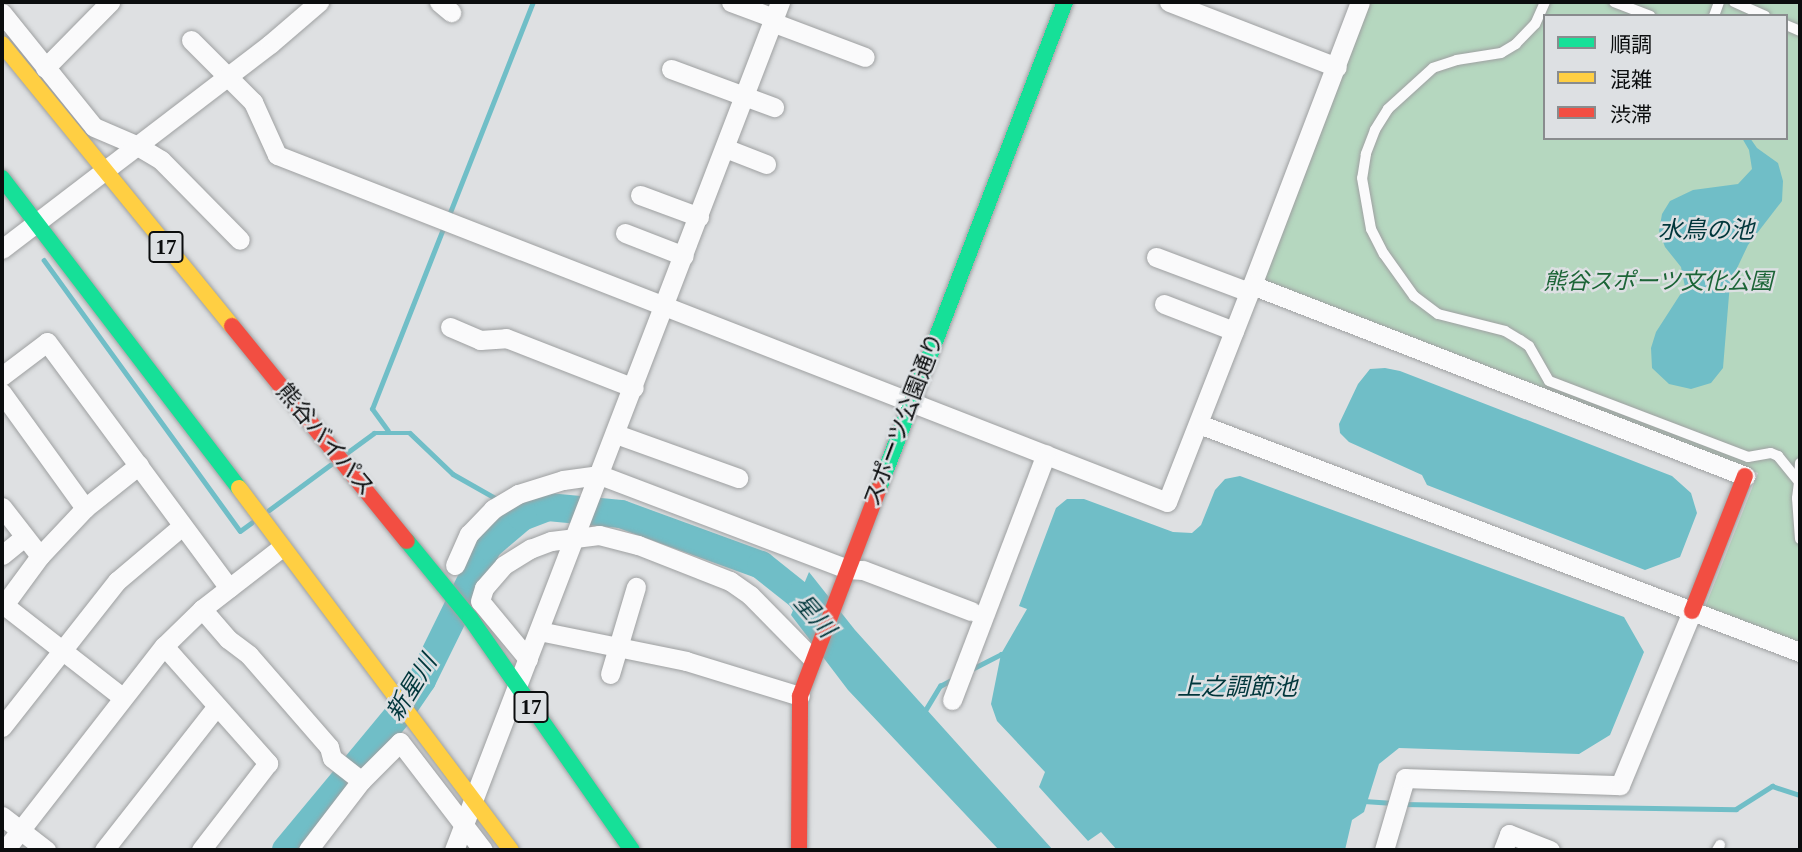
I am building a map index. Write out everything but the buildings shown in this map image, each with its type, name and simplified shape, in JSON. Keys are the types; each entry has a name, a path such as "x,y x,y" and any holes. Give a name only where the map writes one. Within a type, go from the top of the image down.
{"main road":[{"name":"スポーツ公園通り","path":"799,850 797,721 800,696 812,658 1065,2"},
{"name":"熊谷バイパス","path":"2,44 103,171 442,582 632,850"},
{"path":"2,178 32,227 387,682 511,850"},
{"path":"1692,611 1745,476"},
{"path":"594,795 594,814 617,850"}],"street":[{"path":"45,68 110,2"},
{"path":"2,249 270,44 319,2"},
{"path":"731,2 775,14 865,57"},
{"path":"1170,2 1337,67"},
{"path":"191,40 253,102 277,155 1167,502 1360,2"},
{"path":"2,13 94,127 136,145 161,160 240,240"},
{"path":"454,850 634,388 775,14"},
{"path":"671,69 774,107"},
{"path":"725,148 766,164"},
{"path":"640,195 699,216"},
{"path":"2,198 32,227"},
{"path":"625,233 684,256"},
{"path":"1156,257 1250,289 1745,476"},
{"path":"1164,304 1234,331"},
{"path":"450,327 480,340 506,338 634,388"},
{"path":"2,376 47,342 139,465 181,527 229,588"},
{"path":"2,393 85,508"},
{"path":"1199,424 1800,652"},
{"path":"616,434 738,478"},
{"path":"952,700 1046,454"},
{"path":"122,697 4,605 40,556 85,508 139,465"},
{"path":"455,565 469,534 494,509 513,498 563,480 600,475 845,574 863,570 971,611"},
{"path":"2,507 40,556"},
{"path":"2,727 117,581 181,527"},
{"path":"528,659 480,601 484,588 504,565 530,549 575,537 599,535 638,545 730,581 750,595 812,658"},
{"path":"2,555 24,537"},
{"path":"5,850 164,646 202,609 281,548"},
{"path":"610,674 636,587"},
{"path":"202,609 228,639 249,655 329,747 332,758 361,780"},
{"path":"1384,850 1405,778 1620,785 1692,611"},
{"path":"539,631 686,662 800,696"},
{"path":"164,646 268,763 201,850"},
{"path":"104,850 217,706"},
{"path":"308,850 361,780 400,742 483,850"},
{"path":"2,816 46,850"},
{"path":"1503,850 1509,834 1550,850"}],"lane":[{"path":"1545,2 1535,24 1516,44 1501,52 1457,60 1433,68 1388,109 1375,130 1366,154 1362,178 1371,229 1384,254 1414,296 1438,314 1505,331 1529,346 1549,381 1748,457 1771,453 1786,464 1799,482"},
{"path":"1614,2 1645,14"},
{"path":"1734,2 1761,14"},
{"path":"1800,463 1797,498 1800,539"}],"green space":[{"name":"熊谷スポーツ文化公園","path":"1369,2 1800,2 1800,647 1704,610 1758,473 1259,280"}],"water":[{"name":"水鳥の池","path":"1743,140 1751,140 1757,148 1778,163 1783,181 1782,201 1748,245 1730,283 1723,368 1711,383 1691,389 1669,384 1652,368 1651,348 1656,332 1685,287 1681,267 1665,247 1659,231 1662,214 1670,201 1693,190 1738,184 1752,169 1749,150"},
{"path":"1370,369 1400,371 1672,476 1691,493 1697,513 1680,557 1645,570 1427,485 1422,475 1349,442 1340,433 1339,424 1358,384"},
{"name":"上之調節池","path":"1240,476 1624,617 1644,652 1610,735 1579,754 1399,748 1379,764 1364,812 1352,820 1345,850 1117,850 1101,832 1088,841 1039,787 1045,772 997,721 991,704 1001,654 1027,609 1019,606 1056,508 1067,499 1084,499 1173,532 1192,533 1201,525 1215,490 1225,479"},
{"name":"星川","path":"809,572 855,630 1053,850 999,850 848,690 791,615"}],"waterway":[{"path":"449,215 533,2"},
{"path":"388,431 372,409 444,226"},
{"path":"44,260 240,531 251,523"},
{"path":"348,452 374,433 410,433 453,474 499,500"},
{"path":"269,510 330,465"},
{"path":"509,507 522,517"},
{"name":"新星川","path":"286,850 399,714 422,680 488,546 522,517 548,507 621,514 761,565 800,596 821,627"},
{"path":"970,670 1001,654 1006,657"},
{"path":"923,714 940,686 953,679"},
{"path":"1402,804 1736,809 1772,786 1800,795"},
{"path":"1364,801 1393,803"}],"traffic: fast":[{"path":"879,488 1065,2"},
{"path":"2,178 239,488"},
{"path":"407,541 470,618 632,850"}],"traffic: slow":[{"path":"2,44 232,326"},
{"path":"239,488 511,850"}],"traffic: jam":[{"path":"232,326 407,541"},
{"path":"1692,611 1745,476"},
{"path":"799,850 800,696 879,488"}]}
